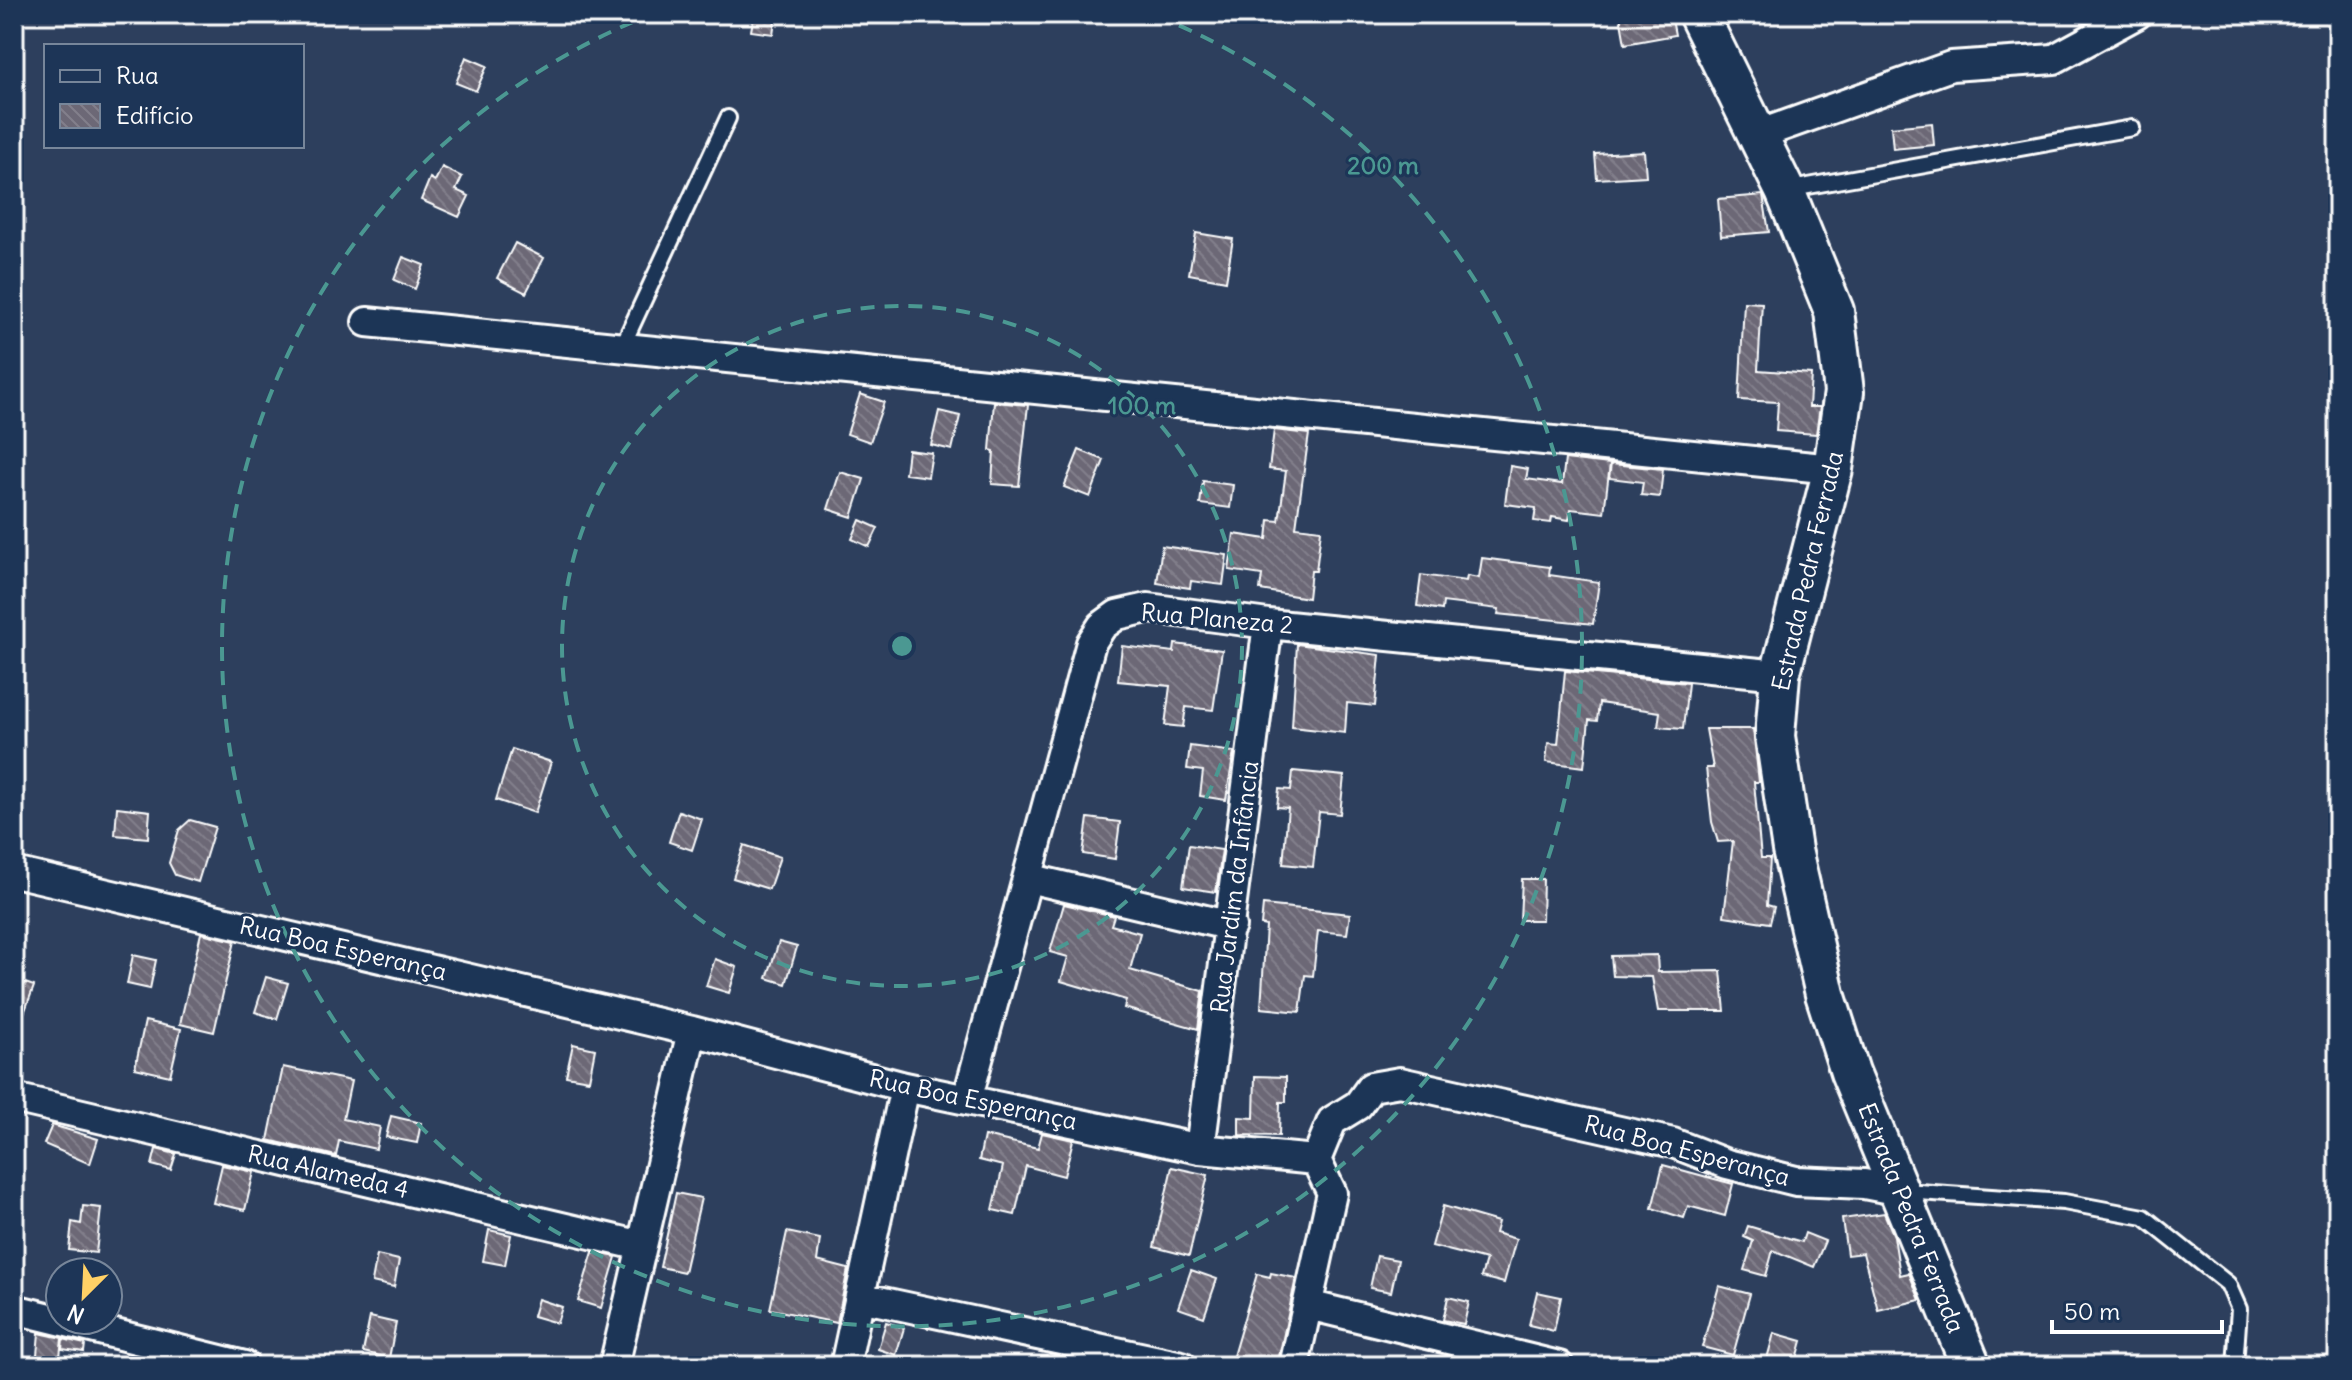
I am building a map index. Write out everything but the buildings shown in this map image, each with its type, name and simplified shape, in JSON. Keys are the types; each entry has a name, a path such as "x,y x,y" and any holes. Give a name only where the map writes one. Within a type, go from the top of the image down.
{"street":[{"name":"Estrada Pedra Ferrada","path":"1698,14 1755,136 1785,191 1834,311 1844,392 1833,469 1780,675 1775,736 1792,850 1818,965 1850,1072 1971,1366"},
{"path":"1755,136 1951,66 2054,59 2137,14"},
{"path":"367,322 1833,469"},
{"name":"Rua Planeza 2","path":"967,1100 1091,643 1102,626 1117,615 1148,608 1268,624 1780,675"},
{"name":"Rua Jardim da Infância","path":"1200,1149 1268,624"},
{"name":"Rua Boa Esperança","path":"14,872 692,1031 905,1087 1200,1149 1316,1160 1332,1121 1358,1105 1371,1087 1400,1082 1673,1143 1727,1164 1796,1181 1864,1184 1900,1191"},
{"path":"1028,878 1231,926"},
{"path":"614,1366 692,1031"},
{"path":"845,1366 905,1087"},
{"name":"Rua Alameda 4","path":"14,1098 642,1246"},
{"path":"1294,1366 1332,1193 1316,1160"},
{"path":"860,1297 1182,1366"},
{"path":"1308,1305 1559,1366"},
{"path":"14,1309 245,1366"}],"lane":[{"path":"622,347 728,118"},
{"path":"1785,191 2132,128"},
{"path":"1900,1191 2064,1202 2144,1217 2228,1284 2239,1309 2235,1366"}]}
